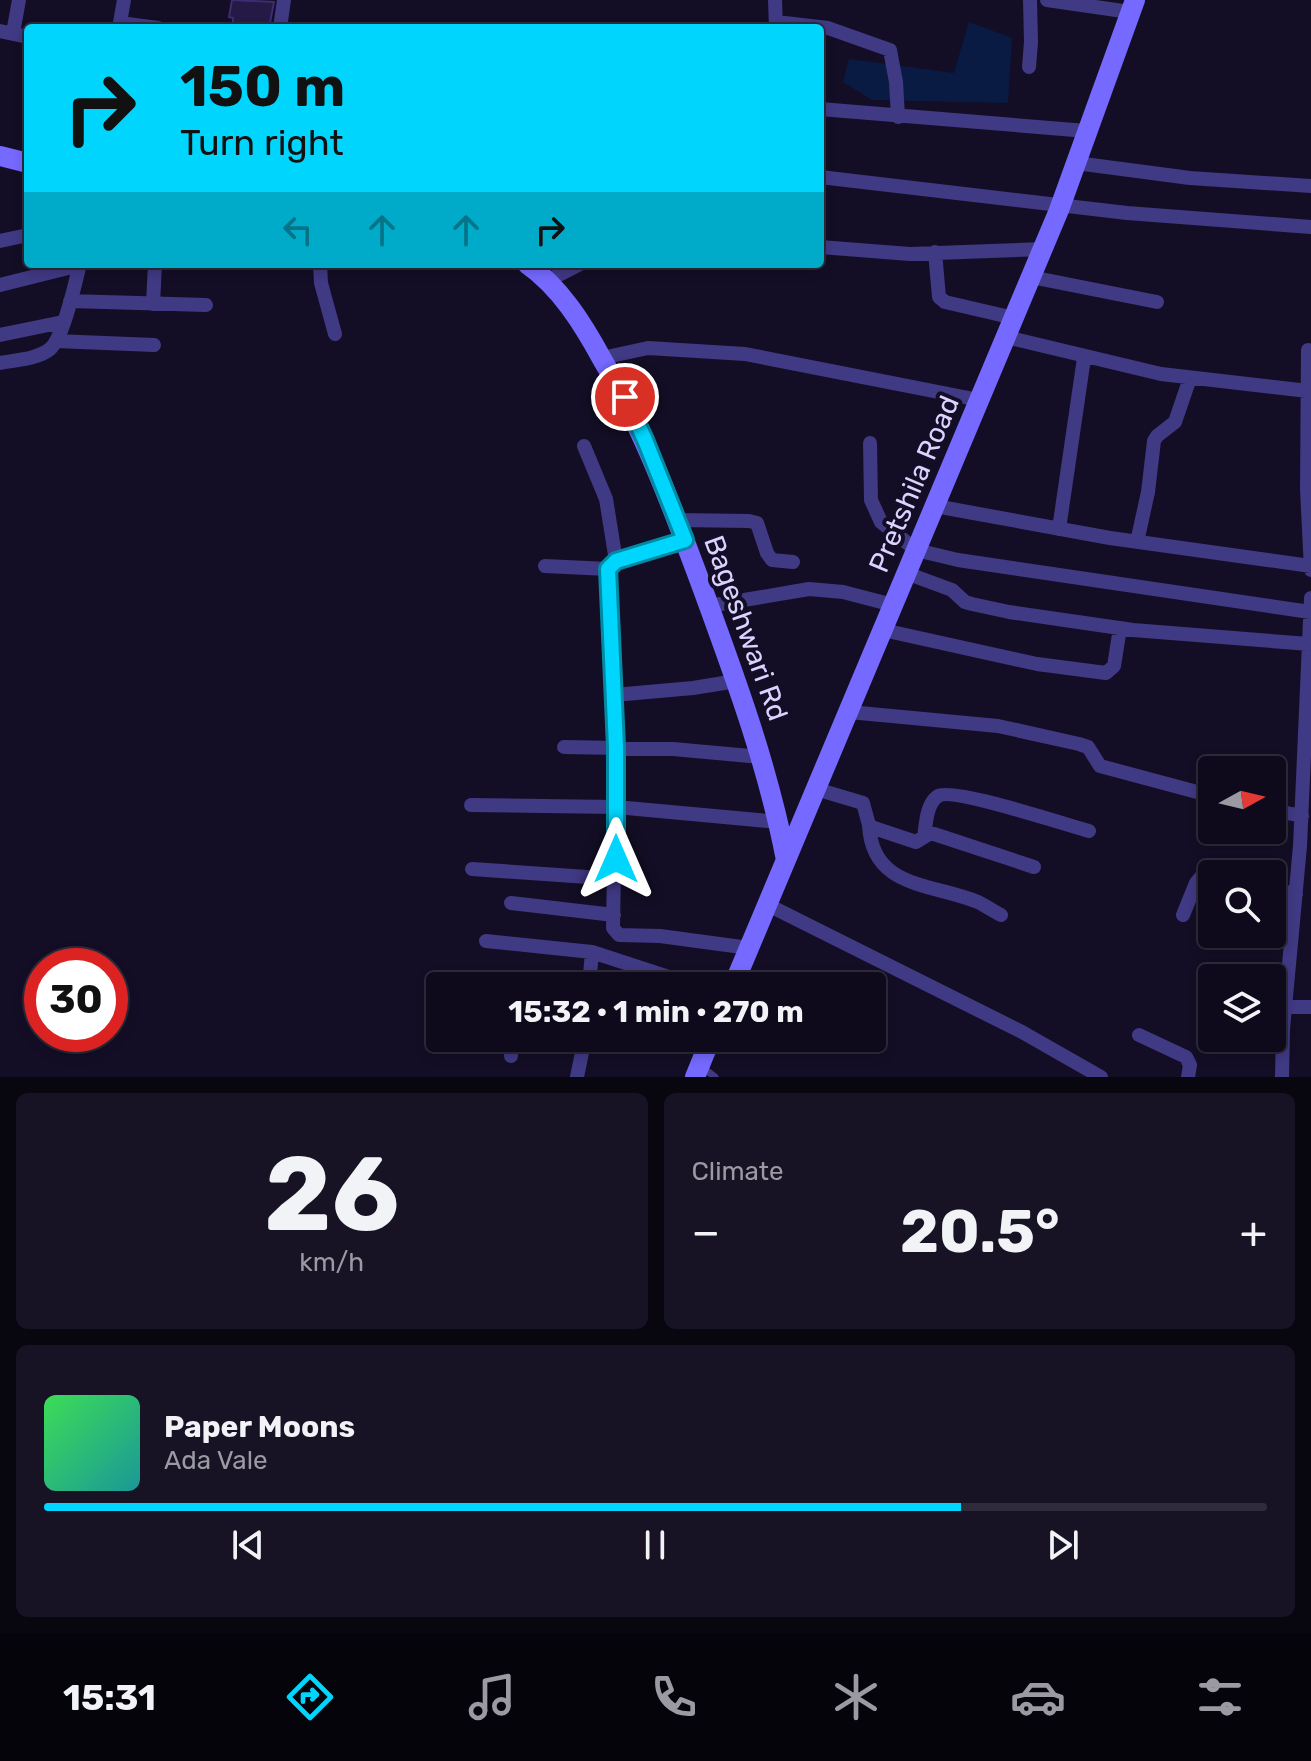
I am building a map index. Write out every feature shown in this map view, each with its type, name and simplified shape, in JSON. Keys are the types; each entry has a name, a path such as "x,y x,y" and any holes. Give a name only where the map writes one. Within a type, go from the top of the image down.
{"street":[{"path":"6,32 19,0"},
{"path":"119,24 124,0"},
{"path":"281,24 284,0"},
{"path":"775,0 776,24"},
{"path":"1029,67 1030,0"},
{"path":"1047,0 1133,6"},
{"name":"Pretshila Road","path":"739,972 1043,249 1133,6"},
{"path":"824,28 890,50 898,117"},
{"path":"824,109 1087,131"},
{"path":"0,156 24,162"},
{"path":"1076,163 1190,178 1311,186"},
{"path":"824,177 1060,206 1311,227"},
{"path":"0,241 24,236"},
{"path":"824,247 910,254 1043,249"},
{"path":"935,252 939,297 945,302 1014,318"},
{"path":"0,285 68,268"},
{"path":"0,363 51,348 63,322 79,268"},
{"path":"153,304 155,268"},
{"path":"320,268 321,283 335,334"},
{"name":"Bageshwari Rd","path":"532,268 547,281 585,328 645,440 736,681 761,757 786,860"},
{"path":"547,281 572,268"},
{"path":"1031,277 1157,302"},
{"path":"70,301 206,305"},
{"path":"0,335 63,322"},
{"path":"1006,337 1084,358 1190,378 1308,391"},
{"path":"56,341 154,345"},
{"path":"602,358 648,348 745,354 979,400"},
{"path":"935,506 1137,542 1311,568 1307,489 1308,350"},
{"path":"1059,529 1084,358"},
{"path":"1137,542 1148,492 1154,441 1175,422 1190,378"},
{"path":"870,443 869,489 875,512 888,529 916,550 1014,569 1310,612"},
{"path":"584,446 606,499 612,565 616,747 613,928 619,935 660,936 749,948"},
{"path":"677,520 757,523 772,560 793,562"},
{"path":"545,566 612,565 685,540"},
{"path":"906,573 952,590 972,604 1120,628 1310,637"},
{"path":"709,606 809,589 843,592 893,605"},
{"path":"1286,997 1302,816 1311,598"},
{"path":"883,630 1008,658 1106,673 1114,666 1120,628"},
{"path":"614,695 736,681"},
{"path":"849,712 998,726 1079,744 1088,747 1100,766 1198,792"},
{"path":"564,747 616,747 761,757"},
{"path":"816,789 863,803 870,842 877,860 897,876 978,902 1001,915"},
{"path":"924,837 934,799 944,794 968,797 1089,831"},
{"path":"471,805 616,807 779,822"},
{"path":"1286,813 1302,816"},
{"path":"869,825 916,842 929,834 940,835 1034,867"},
{"path":"472,869 616,879"},
{"path":"1183,915 1198,881"},
{"path":"1286,892 1296,894"},
{"path":"511,903 614,915"},
{"path":"768,905 1022,1032 1101,1077"},
{"path":"486,941 592,952 653,972"},
{"path":"588,972 592,952"},
{"path":"1286,1007 1311,1007"},
{"path":"1139,1035 1186,1057 1190,1065 1188,1077"},
{"path":"577,1077 582,1052"},
{"path":"703,1073 708,1052"},
{"path":"1282,1077 1283,1052"}],"water":[{"path":"969,22 1012,38 1008,103 872,100 843,82 849,59 954,73"}],"building":[{"path":"232,0 274,2 270,24 233,23 233,18 229,17"}],"route":[{"path":"616,859 616,747 608,569 616,561 685,540 625,397"}]}
